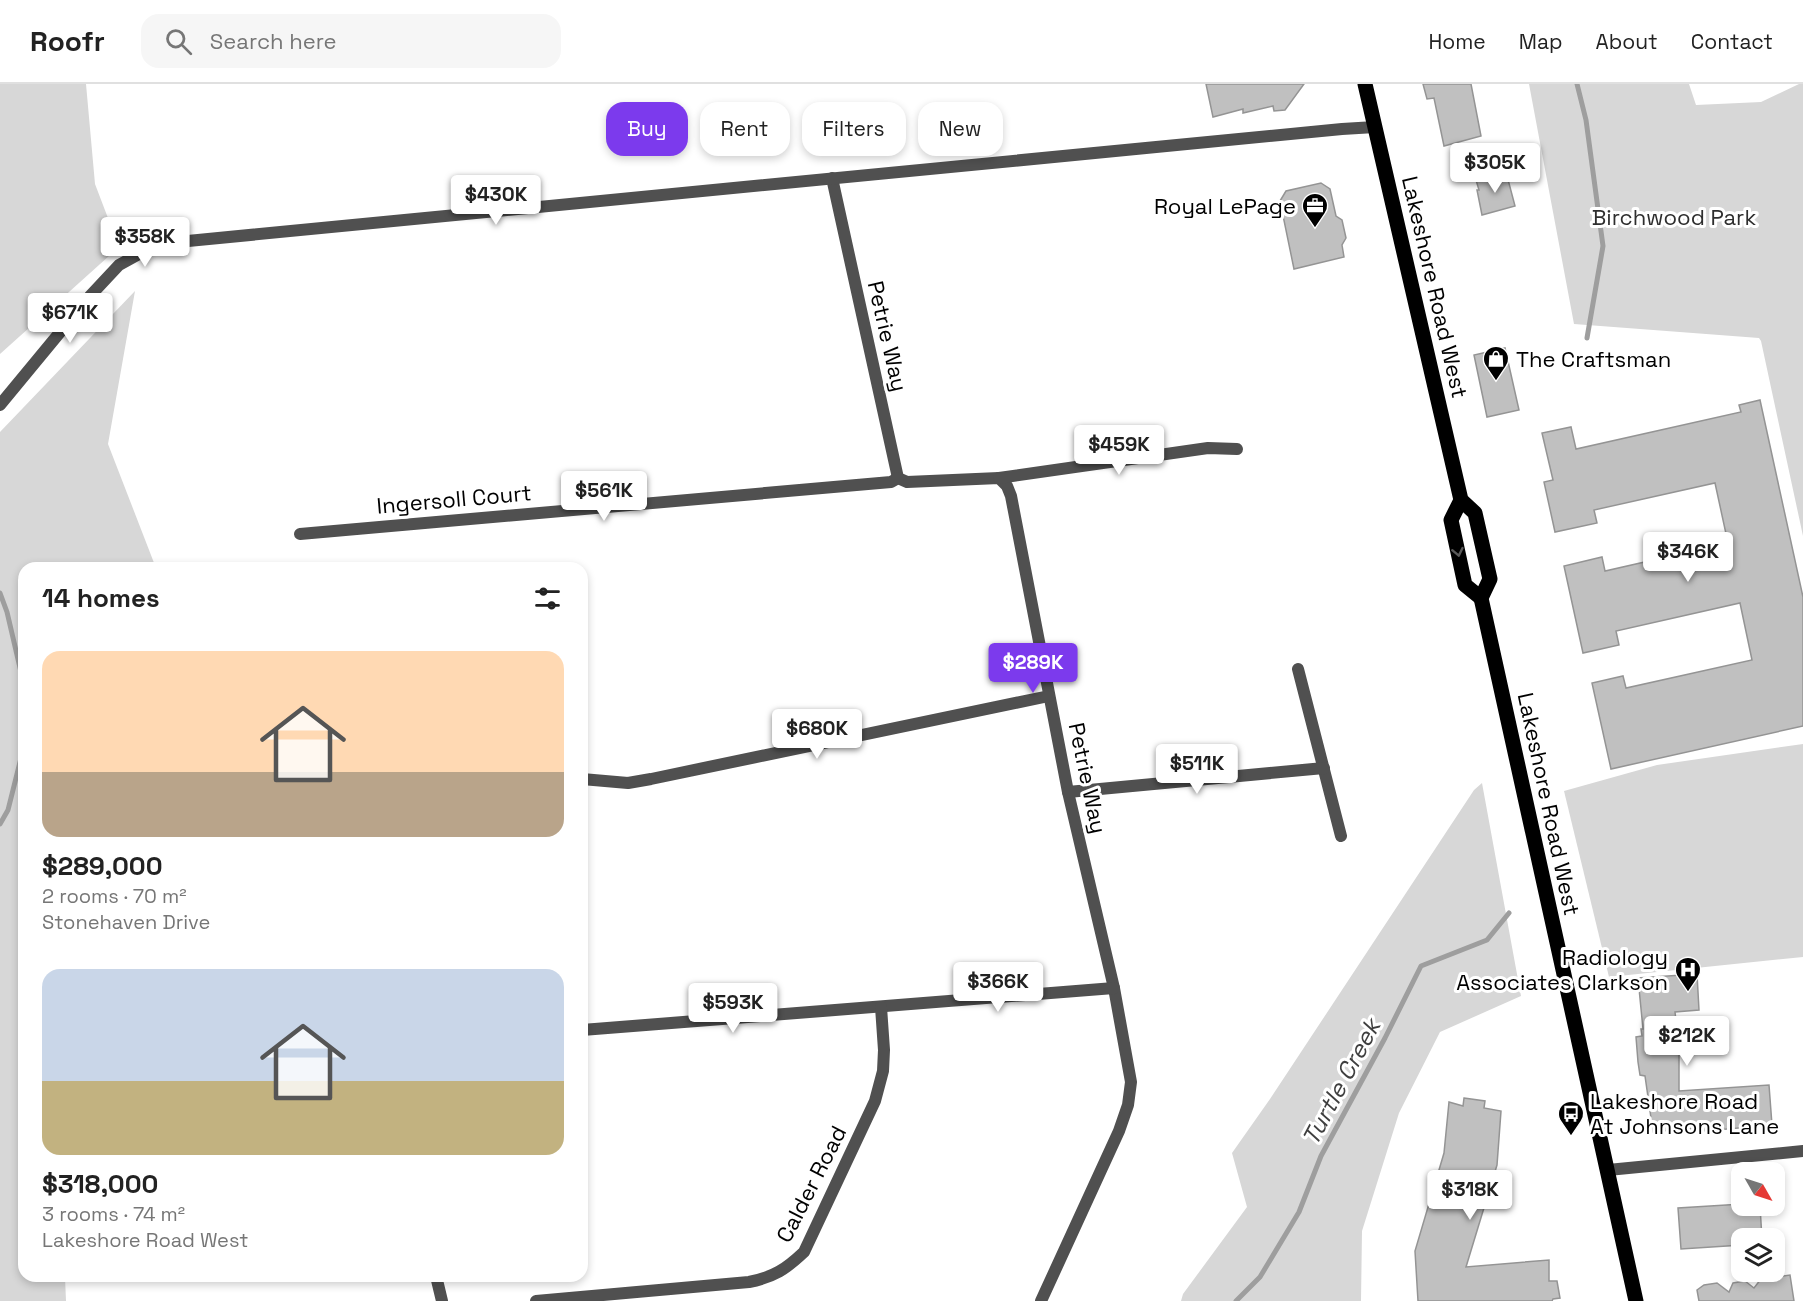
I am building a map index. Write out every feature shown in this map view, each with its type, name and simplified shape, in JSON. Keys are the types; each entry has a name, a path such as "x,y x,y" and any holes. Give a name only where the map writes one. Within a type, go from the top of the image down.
{"main road":[{"name":"Lakeshore Road West","path":"1365,84 1461,501 1475,513 1490,579 1481,598 1636,1301"},
{"name":"Lakeshore Road West","path":"1461,501 1450,520 1465,585 1481,598"}],"street":[{"path":"0,405 90,296 119,265 158,244 1375,127"},
{"name":"Petrie Way","path":"832,178 898,478"},
{"path":"898,478 907,482 999,478 1208,448 1237,449"},
{"name":"Ingersoll Court","path":"300,534 891,482 898,478"},
{"name":"Petrie Way","path":"999,478 1007,486 1011,496 1068,792 1114,988 1131,1082 1128,1105 1119,1131 1041,1301"},
{"path":"1298,669 1341,836"},
{"path":"588,779 628,783 651,779 1049,696"},
{"path":"1068,792 1324,768"},
{"path":"588,1030 1114,988"},
{"name":"Calder Road","path":"536,1301 749,1282 765,1279 788,1268 804,1252 875,1101 883,1071 881,1007"},
{"path":"1608,1170 1803,1151"},
{"path":"437,1282 442,1301"}],"green space":[{"path":"0,84 86,84 95,184 119,247 0,354"},
{"name":"Birchwood Park","path":"1529,84 1689,84 1696,105 1761,102 1803,84 1803,536 1759,338 1574,324"},
{"path":"135,291 108,444 154,562 18,562 18,1282 65,1282 66,1301 0,1301 0,432"},
{"path":"1803,744 1803,957 1609,977 1564,791 1657,765"},
{"path":"1482,783 1521,996 1440,1032 1399,1113 1362,1231 1361,1301 1181,1301 1183,1294 1247,1207 1232,1153 1474,790"}],"building":[{"path":"1206,84 1304,84 1285,110 1274,111 1273,106 1243,113 1243,109 1213,117"},
{"path":"1423,84 1471,84 1481,136 1444,146 1434,98 1427,99"},
{"path":"1506,172 1515,206 1482,215 1476,180"},
{"name":"Royal LePage","path":"1321,183 1330,189 1336,216 1342,220 1346,238 1342,245 1344,257 1294,269 1280,201 1286,191"},
{"name":"The Craftsman","path":"1505,348 1519,410 1487,417 1474,355"},
{"path":"1760,400 1803,597 1803,726 1611,769 1592,683 1623,676 1626,688 1752,660 1740,603 1616,631 1619,645 1583,653 1564,566 1602,557 1605,571 1728,543 1715,483 1594,510 1597,523 1555,532 1544,482 1553,480 1542,433 1571,427 1576,449 1741,412 1739,405"},
{"path":"1697,974 1699,1010 1675,1012 1679,1046 1679,1091 1769,1085 1772,1125 1705,1131 1690,1128 1653,1132 1645,1076 1640,1075 1638,1062 1636,1037 1642,1036 1641,1029 1643,1029 1638,978"},
{"path":"1464,1098 1485,1101 1484,1108 1501,1111 1497,1165 1466,1267 1549,1260 1549,1281 1557,1281 1560,1298 1552,1301 1418,1301 1415,1251 1444,1153 1449,1102 1463,1106"},
{"path":"1731,1205 1731,1216 1761,1216 1761,1228 1731,1228 1731,1246 1681,1249 1678,1208"},
{"path":"1790,1275 1794,1301 1699,1301 1697,1290 1704,1285 1717,1283 1729,1292 1733,1283 1746,1282 1754,1288 1759,1282 1785,1282 1785,1276"}],"waterway":[{"path":"1577,84 1586,120 1603,246 1587,338"},
{"path":"0,593 18,659"},
{"path":"0,824 8,810 18,770"},
{"name":"Turtle Creek","path":"1236,1301 1260,1277 1299,1212 1321,1156 1421,966 1487,940 1509,913"}],"place":[{"name":"Royal LePage","path":"1315,229"},
{"name":"The Craftsman","path":"1496,382"},
{"name":"Radiology Associates Clarkson","path":"1688,993"},
{"name":"Lakeshore Road At Johnsons Lane","path":"1571,1137"}]}
